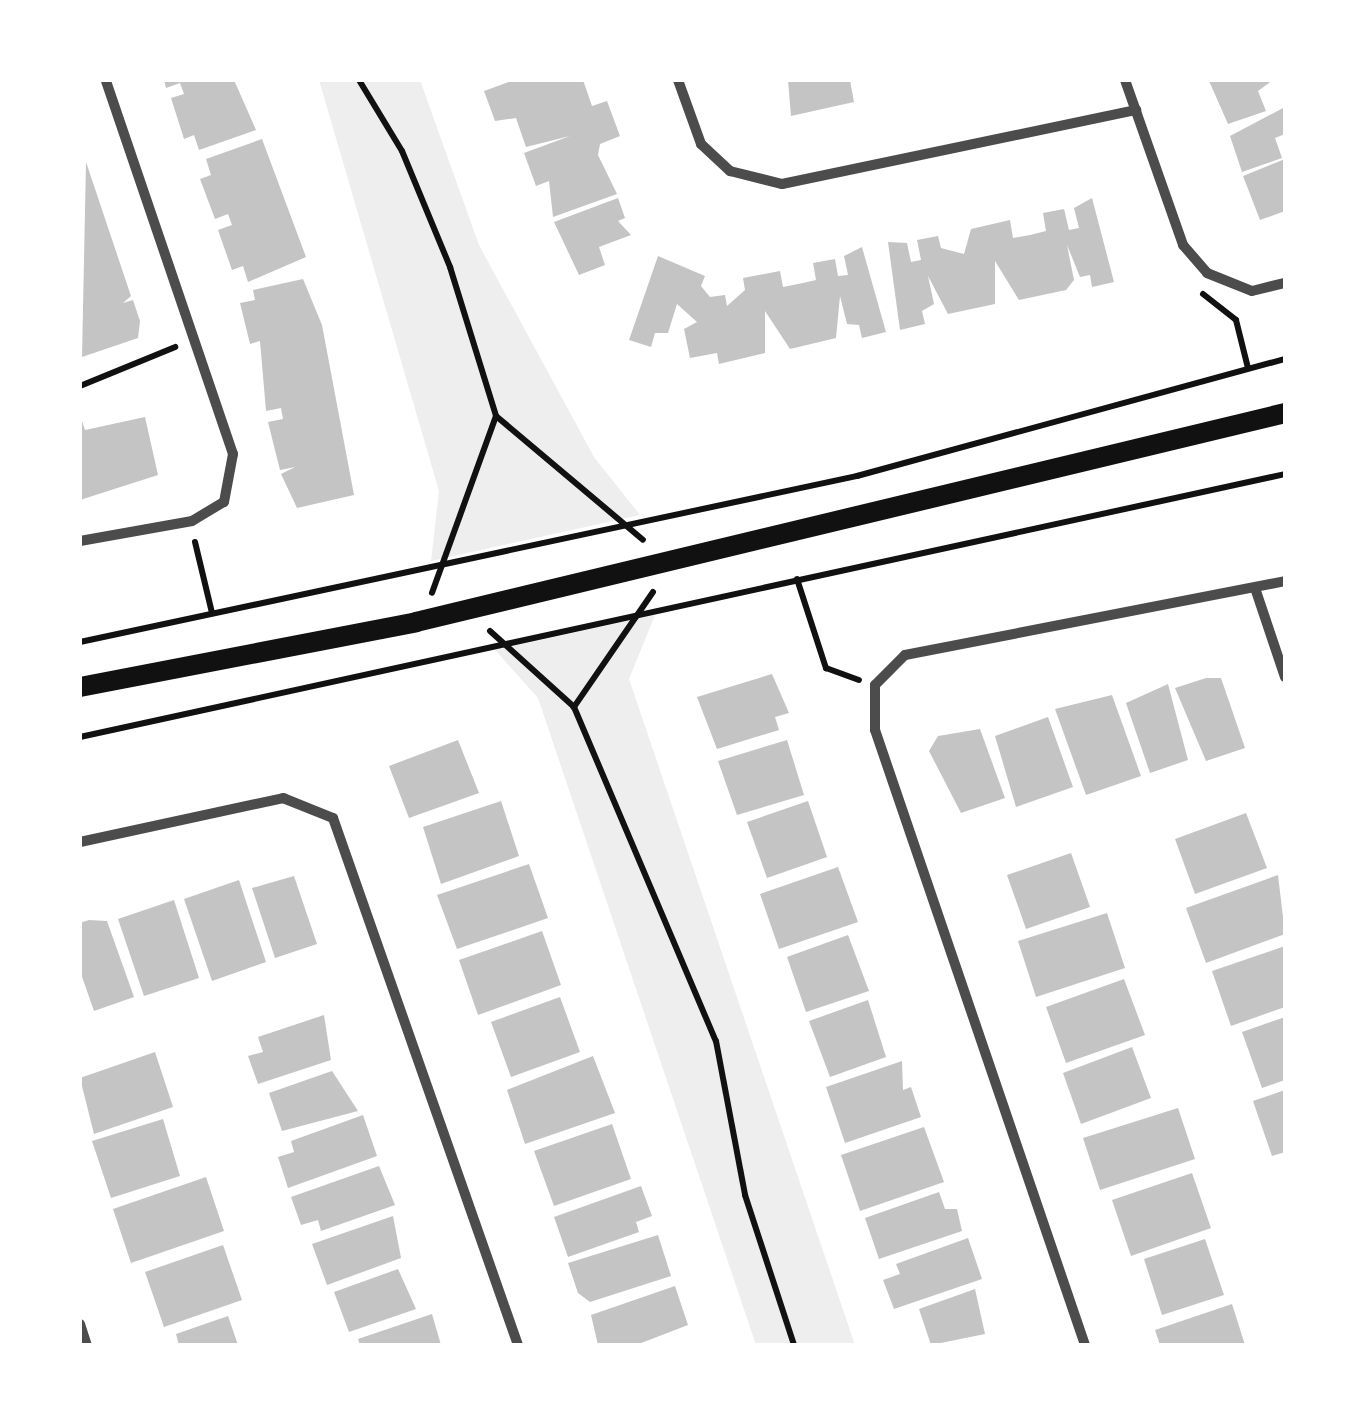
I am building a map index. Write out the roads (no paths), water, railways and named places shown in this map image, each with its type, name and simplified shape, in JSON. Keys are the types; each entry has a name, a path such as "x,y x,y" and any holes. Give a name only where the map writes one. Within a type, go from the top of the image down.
{"main road":[{"path":"80,687 416,622 1285,413"}],"street":[{"path":"80,541 192,520 224,502 233,454 106,80"},
{"path":"678,80 701,144 730,171 782,184 1136,110"},
{"path":"1126,80 1184,245 1207,274 1252,292 1285,284"},
{"path":"1085,1345 875,730 875,685 905,655 1285,581"},
{"path":"1255,588 1285,678"},
{"path":"80,842 282,798 332,818 518,1345"},
{"path":"80,1324 87,1345"}]}
